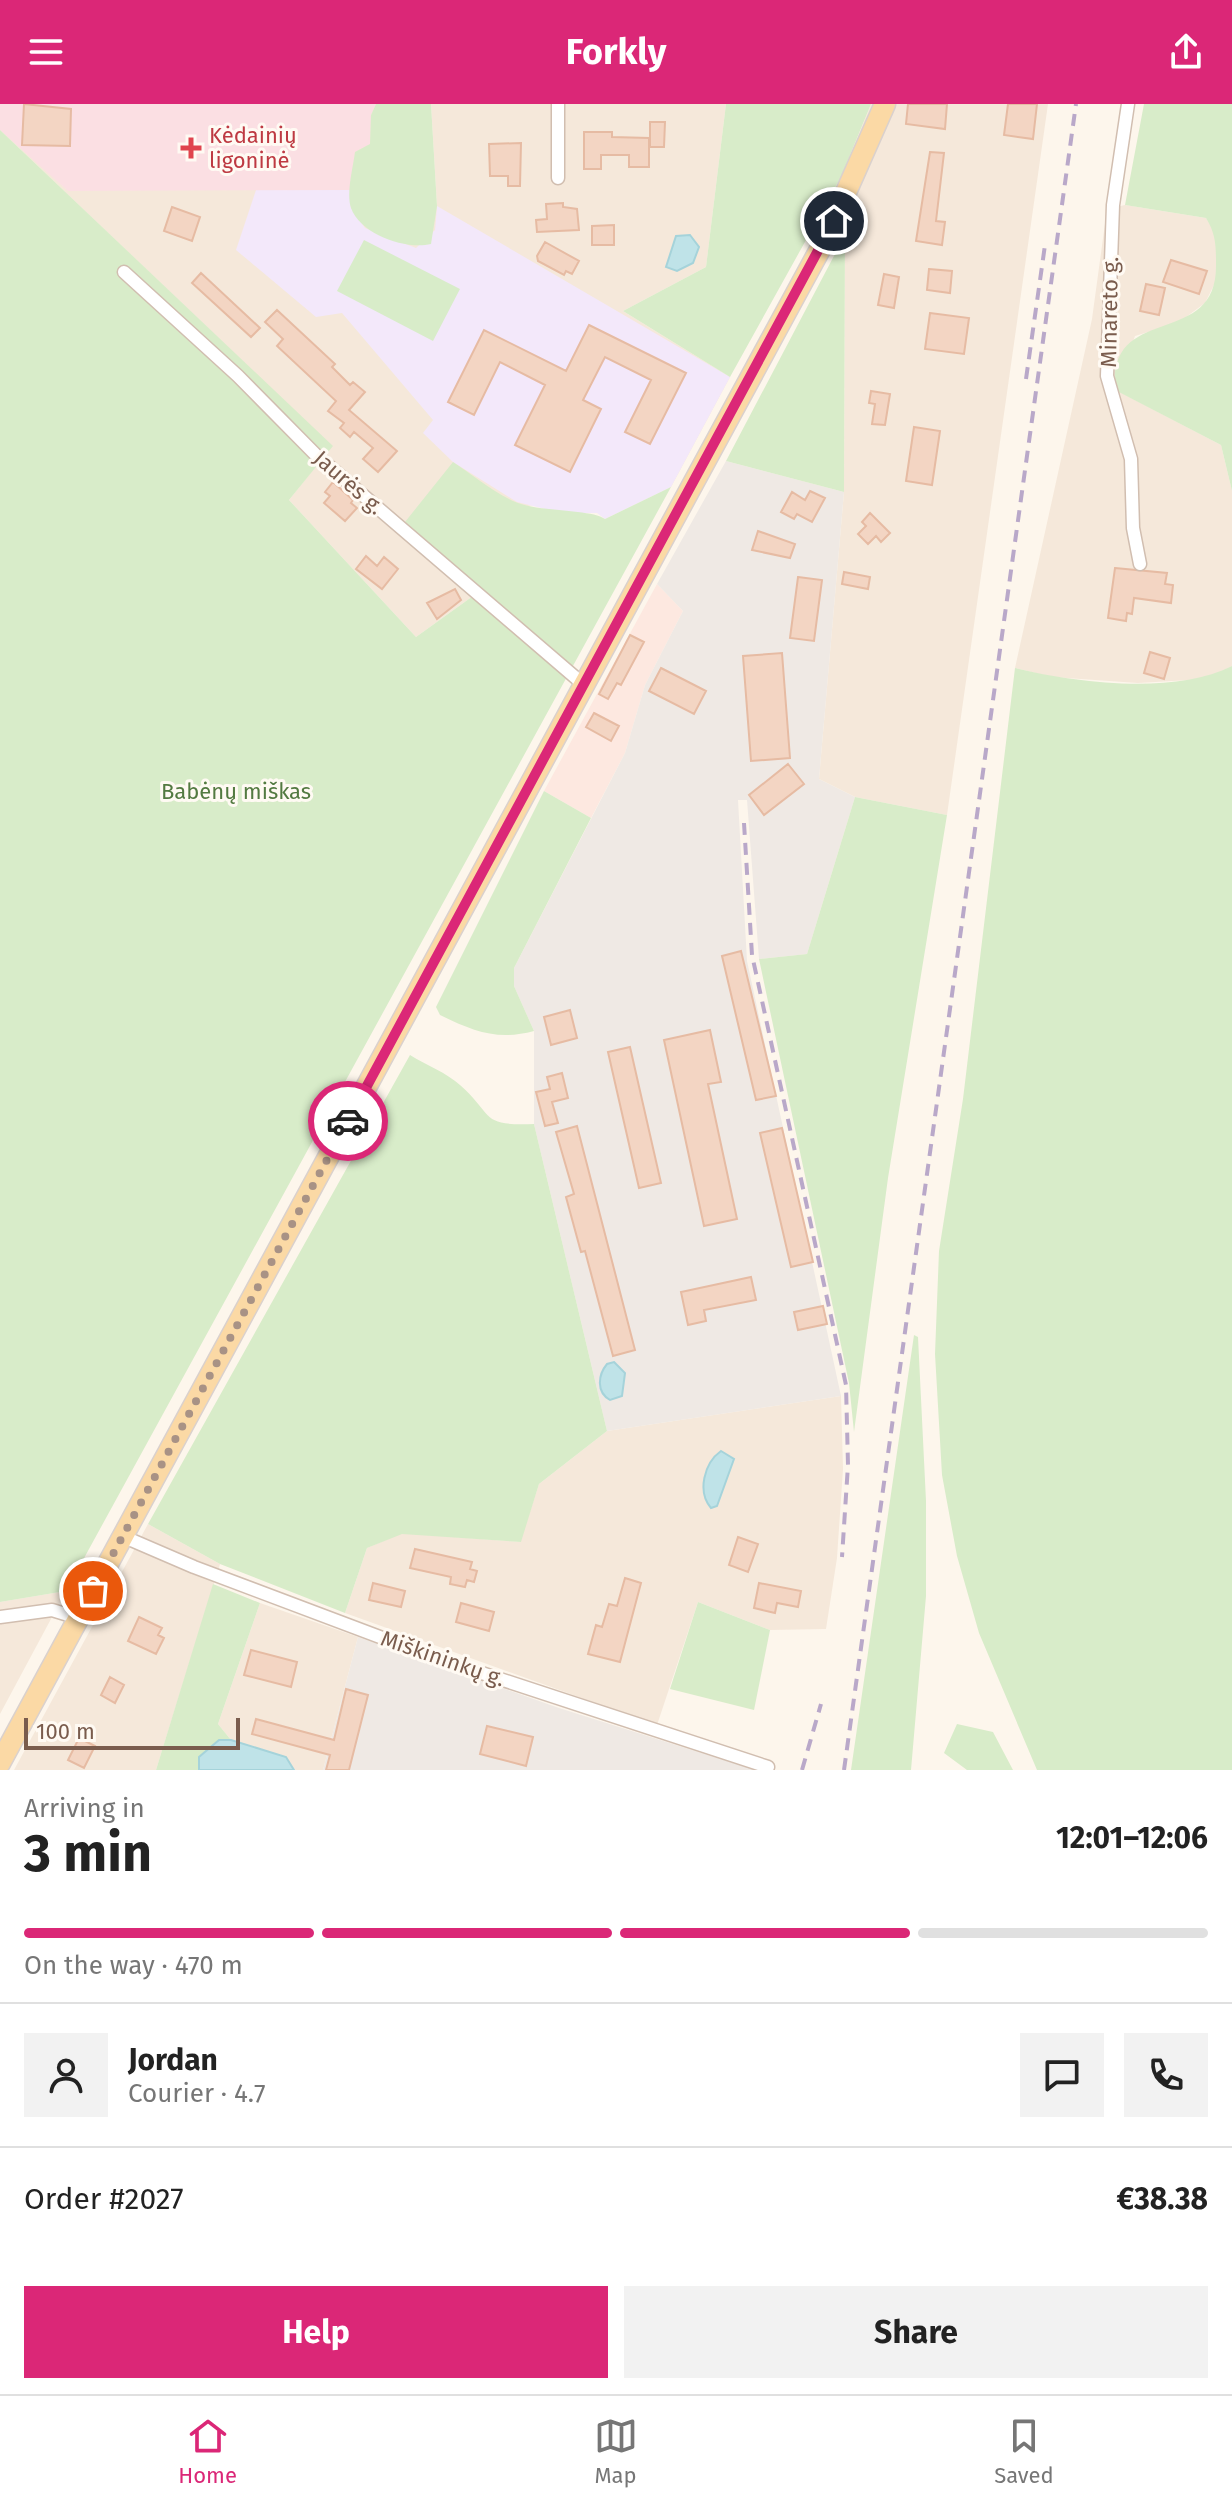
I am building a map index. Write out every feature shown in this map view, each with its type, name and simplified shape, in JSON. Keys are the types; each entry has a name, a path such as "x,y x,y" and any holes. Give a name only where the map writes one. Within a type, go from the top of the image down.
{"main road":[{"path":"0,1763 824,242 885,104"}],"street":[{"path":"558,104 558,178"},
{"name":"Minareto g.","path":"1128,104 1113,205 1107,376 1131,459 1133,528 1140,564"},
{"name":"Jaurės g.","path":"124,272 238,376 315,454 583,684"},
{"name":"Miškininkų g.","path":"122,1536 182,1563 433,1657 768,1767"},
{"path":"0,1617 52,1610 78,1618"}],"shaded area":[{"path":"0,104 376,104 371,115 437,206 431,104 726,104 706,267 623,311 730,377 671,487 405,522 473,581 473,596 416,637 289,500 332,446 0,130"},
{"name":"Kėdainių ligoninė","path":"0,104 376,104 371,115 370,144 355,152 350,190 68,191 0,130"},
{"path":"871,104 1048,104 947,815 855,797 819,779 844,492 845,235 841,177"},
{"path":"256,190 350,190 351,208 365,228 416,248 435,230 437,206 730,377 671,487 605,519 597,513 561,513 517,502 453,462 423,433 433,420 342,313 316,317 236,250"},
{"path":"1125,205 1206,218 1216,233 1216,281 1205,303 1178,323 1135,336 1116,390 1221,445 1232,491 1232,666 1207,679 1138,683 1052,677 1015,668 1092,319 1107,209"},
{"path":"726,461 844,492 819,779 855,797 807,954 759,959 747,800 738,800 747,961 841,1396 607,1431 534,1124 534,1031 514,986 514,968 625,753 645,685 683,611 657,584"},
{"path":"657,584 683,611 645,685 625,753 591,818 544,791"},
{"path":"841,1396 843,1469 837,1558 826,1629 770,1630 698,1602 657,1725 345,1613 367,1548 402,1533 520,1542 539,1484 607,1431"},
{"path":"148,1524 220,1564 156,1770 14,1770"},
{"path":"66,1591 0,1714 0,1602"},
{"path":"260,1603 358,1637 323,1770 294,1770 286,1757 231,1740 218,1724"},
{"path":"358,1637 559,1708 755,1770 323,1770"}],"green space":[{"path":"376,104 431,104 437,206 431,244 409,245 385,238 364,226 351,208 350,188 355,152 370,144 371,115"},
{"path":"726,104 871,104 841,177 730,377 623,311 706,267"},
{"path":"1144,104 1232,104 1232,491 1221,445 1115,390 1117,363 1128,345 1144,334 1200,308 1212,291 1216,265 1215,240 1206,218 1125,205"},
{"name":"Babėnų miškas","path":"0,130 333,446 289,500 416,637 473,596 473,581 405,522 453,462 518,503 605,519 671,487 66,1591 0,1602"},
{"path":"845,235 844,492 726,461"},
{"path":"364,240 460,289 433,341 337,291"},
{"path":"1232,666 1232,1770 1037,1770 979,1633 957,1556 942,1475 935,1354 939,1251 963,1099 1015,668 1067,678 1125,684 1183,681"},
{"path":"544,791 591,818 514,968 514,986 534,1031 508,1035 486,1033 440,1015 436,1007"},
{"path":"855,797 947,815 888,1178 854,1432 849,1383 759,959 807,954"},
{"path":"410,1055 455,1081 496,1121 534,1124 607,1431 539,1484 521,1542 402,1534 367,1548 345,1613 220,1564 148,1524"},
{"path":"914,1335 918,1337 926,1501 926,1596 911,1770 851,1770"},
{"path":"213,1584 260,1603 218,1724 231,1740 219,1740 199,1757 199,1770 156,1770"},
{"path":"698,1602 770,1630 754,1710 670,1689"},
{"path":"957,1724 993,1732 1013,1770 967,1770 944,1753"}],"water":[{"path":"690,235 699,247 693,263 677,271 666,267 676,236"},
{"path":"614,1362 625,1373 622,1396 610,1400 602,1393 600,1378 607,1364"},
{"path":"721,1451 734,1459 717,1506 711,1508 704,1494 704,1478 710,1463"},
{"path":"219,1740 231,1740 286,1757 294,1770 199,1770 199,1757"}],"building":[{"path":"24,104 71,109 70,146 22,145"},
{"path":"908,104 947,104 945,129 906,124"},
{"path":"1008,104 1037,104 1033,139 1004,135"},
{"path":"650,122 665,122 664,147 650,147"},
{"path":"584,132 612,132 612,137 649,138 649,167 629,167 629,155 601,155 601,169 584,169"},
{"path":"521,143 520,186 508,186 508,176 490,176 489,144"},
{"path":"930,152 944,153 936,221 945,222 942,245 916,241"},
{"path":"563,203 563,207 577,209 579,230 537,232 536,220 547,219 546,204"},
{"path":"172,207 200,217 192,241 164,231"},
{"path":"614,225 614,245 592,245 592,226"},
{"path":"545,242 579,261 572,274 566,271 564,275 538,261 537,256"},
{"path":"1171,260 1207,271 1199,294 1163,282"},
{"path":"929,269 952,271 950,293 927,290"},
{"path":"201,273 260,328 251,337 192,283"},
{"path":"884,274 899,277 894,308 878,305"},
{"path":"1146,284 1165,288 1159,315 1140,311"},
{"path":"277,310 335,364 332,367 350,385 353,382 365,392 349,410 397,451 378,472 363,459 373,448 354,432 350,437 340,428 344,423 328,411 336,401 277,346 283,339 265,322"},
{"path":"930,313 969,318 964,354 925,349"},
{"path":"589,325 686,373 650,444 625,432 651,380 605,357 583,400 601,409 570,472 515,445 545,385 500,362 474,415 448,402 484,330 566,371"},
{"path":"871,391 890,394 885,425 872,424 875,404 869,403"},
{"path":"914,427 940,431 932,485 906,481"},
{"path":"333,482 353,500 351,503 357,508 345,521 324,503 330,496 325,492"},
{"path":"810,491 825,498 812,522 797,514 794,519 781,512 792,492 805,500"},
{"path":"870,513 890,533 881,542 876,536 868,544 858,534 866,526 862,522"},
{"path":"758,531 795,544 790,558 752,550"},
{"path":"366,556 377,566 384,557 398,569 382,589 356,569"},
{"path":"1115,568 1167,573 1165,584 1173,585 1171,603 1134,598 1132,614 1127,613 1126,621 1108,618"},
{"path":"844,572 870,577 868,589 842,584"},
{"path":"798,577 822,580 814,641 790,638"},
{"path":"455,589 461,600 437,619 427,603"},
{"path":"630,635 644,642 621,685 617,683 608,699 599,694"},
{"path":"1150,652 1170,658 1164,679 1144,673"},
{"path":"782,653 790,758 751,761 743,656"},
{"path":"661,668 706,691 694,714 649,691"},
{"path":"594,713 619,726 611,741 586,727"},
{"path":"788,764 804,784 764,815 749,795"},
{"path":"741,951 776,1096 756,1100 722,956"},
{"path":"570,1010 577,1038 551,1045 544,1017"},
{"path":"710,1030 721,1082 708,1084 737,1219 704,1226 664,1040"},
{"path":"630,1047 661,1183 639,1188 608,1052"},
{"path":"562,1073 568,1098 552,1102 558,1123 545,1126 536,1092 550,1089 547,1077"},
{"path":"577,1126 635,1350 613,1356 585,1251 581,1252 566,1197 574,1194 556,1132"},
{"path":"782,1128 813,1262 791,1267 760,1133"},
{"path":"751,1277 756,1300 704,1310 706,1321 688,1325 681,1292"},
{"path":"823,1306 827,1324 798,1330 794,1312"},
{"path":"738,1537 758,1544 748,1572 729,1565"},
{"path":"415,1549 472,1562 470,1569 477,1571 474,1582 467,1580 465,1587 450,1584 451,1577 410,1568"},
{"path":"625,1578 641,1583 620,1662 588,1654 596,1625 602,1627 609,1604 617,1606"},
{"path":"373,1583 405,1591 401,1607 369,1600"},
{"path":"759,1583 801,1591 798,1607 777,1603 775,1613 754,1608"},
{"path":"461,1603 494,1612 489,1631 456,1622"},
{"path":"139,1617 162,1628 158,1635 164,1638 156,1654 128,1641"},
{"path":"251,1650 297,1662 291,1687 244,1675"},
{"path":"110,1677 124,1685 115,1703 101,1695"},
{"path":"346,1689 368,1695 349,1770 326,1770 330,1755 252,1734 256,1719 334,1740"},
{"path":"487,1726 533,1737 526,1766 480,1754"},
{"path":"79,1738 95,1746 84,1768 68,1760"}],"railway":[{"path":"844,1770 1076,104"},
{"path":"1026,379 1045,245"},
{"path":"744,823 752,955 846,1385 848,1465 842,1557"},
{"path":"802,1770 821,1704"}],"way so far":[{"path":"93,1591 348,1121"}],"place":[{"name":"Kėdainių ligoninė","path":"191,148"}],"route":[{"path":"348,1121 834,221"}]}
